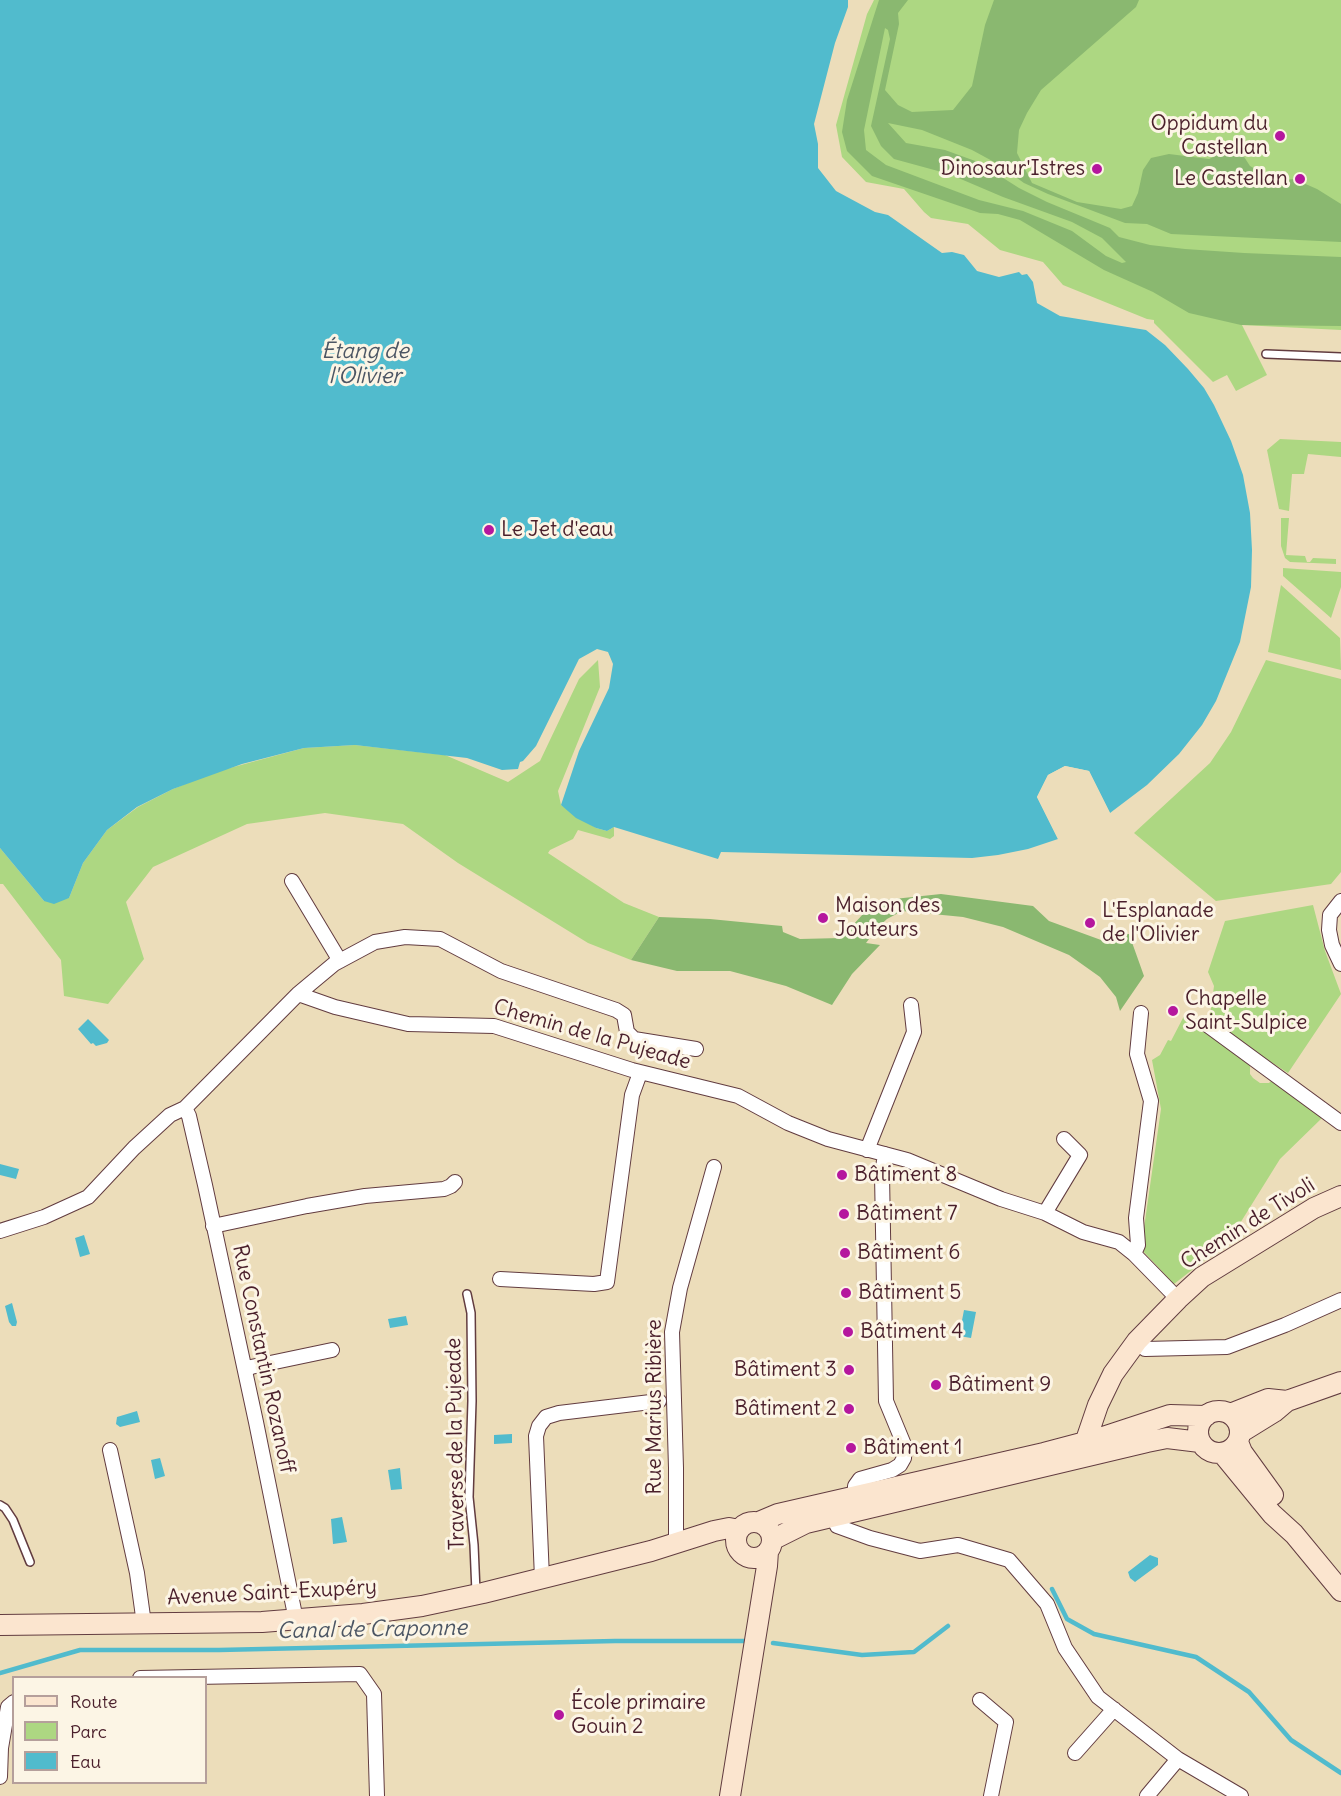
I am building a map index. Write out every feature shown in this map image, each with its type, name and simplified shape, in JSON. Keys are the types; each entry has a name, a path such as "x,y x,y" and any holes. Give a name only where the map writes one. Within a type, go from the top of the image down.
{"main road":[{"name":"Chemin de Tivoli","path":"1084,1443 1098,1405 1113,1374 1137,1341 1178,1299 1202,1277 1314,1208 1341,1196"},
{"path":"679,1543 717,1543 757,1558 770,1546 806,1523 1146,1442 1167,1438 1200,1442 1209,1451 1233,1443 1287,1401 1341,1382"},
{"path":"759,1606 757,1583 752,1566 736,1540 739,1530 748,1523 759,1522 778,1514 1084,1443 1170,1415 1206,1416 1218,1412 1230,1414 1268,1399 1287,1401"},
{"path":"1230,1414 1237,1422 1233,1443 1272,1514 1294,1534 1341,1591"},
{"path":"1200,1442 1199,1428 1206,1416"},
{"path":"730,1796 770,1546 769,1529 759,1522"},
{"path":"679,1543 714,1531 729,1528 739,1530"},
{"name":"Avenue Saint-Exupéry","path":"0,1625 296,1620 386,1611 475,1594 679,1543"}],"street":[{"path":"292,881 340,961"},
{"path":"1341,901 1330,915 1329,930 1332,945 1341,964"},
{"path":"0,1231 44,1217 88,1197 134,1148 170,1115 184,1108 298,994 340,961 375,942 405,937 440,939 501,971 616,1010 624,1015 627,1032 634,1039 696,1049"},
{"name":"Chemin de la Pujeade","path":"298,994 335,1007 408,1024 494,1026 640,1072 738,1096 798,1127 828,1139 907,1160 1001,1199 1045,1213 1083,1232 1119,1242 1178,1299"},
{"path":"867,1150 914,1032 911,1005"},
{"path":"1134,1254 1138,1245 1136,1218 1151,1101 1137,1054 1141,1013"},
{"path":"1206,1024 1341,1123"},
{"path":"500,1279 594,1284 607,1282 632,1095 640,1072"},
{"name":"Rue Constantin Rozanoff","path":"184,1108 189,1116 245,1371 296,1620"},
{"path":"1045,1213 1080,1155 1064,1139"},
{"path":"855,1497 855,1486 860,1479 900,1466 904,1458 905,1447 886,1401 882,1174 885,1154"},
{"name":"Rue Marius Ribière","path":"679,1543 672,1332 680,1288 714,1167"},
{"path":"213,1226 365,1196 444,1189 455,1182"},
{"path":"1137,1341 1145,1349 1227,1347 1341,1300"},
{"path":"245,1371 262,1364 332,1350"},
{"path":"542,1578 536,1436 539,1426 546,1417 560,1413 659,1401"},
{"path":"110,1450 137,1573 144,1624"},
{"path":"834,1516 837,1526 870,1538 920,1551 958,1545 1008,1560 1047,1604 1065,1648 1098,1697 1178,1759 1241,1796"},
{"path":"207,1676 360,1674 374,1694 377,1796"},
{"path":"980,1700 1006,1722 991,1796"},
{"path":"0,1775 1,1749 8,1707 12,1704"},
{"path":"1075,1753 1114,1709"},
{"path":"1147,1796 1178,1759"}],"lane":[{"path":"1266,354 1341,357"},
{"name":"Traverse de la Pujeade","path":"468,1293 471,1313 472,1401 469,1497 474,1545 475,1594"},
{"path":"0,1505 5,1508 13,1520 30,1562"}],"green space":[{"name":"Dinosaur'Istres","path":"874,0 1341,0 1341,330 1242,325 1267,375 1236,391 1227,375 1213,382 1154,323 1154,320 1063,285 1043,262 1000,250 968,224 931,218 904,189 866,182 842,157 836,125 867,14"},
{"path":"879,0 908,0 898,13 899,24 885,90 898,105 912,112 953,110 972,86 985,25 994,0 1139,0 1136,7 1041,90 1027,113 1019,130 1017,153 1032,183 1077,202 1121,209 1132,206 1138,193 1143,170 1151,158 1169,154 1209,159 1237,146 1250,166 1276,181 1294,179 1317,189 1341,204 1341,242 1171,234 1147,224 1125,223 1024,183 996,163 972,150 922,130 888,123 906,143 945,150 978,162 1019,188 1047,202 1110,228 1119,237 1150,245 1185,249 1341,257 1341,326 1241,325 1189,313 1153,292 1104,270 1020,220 998,214 980,213 872,176 847,151 842,132 847,100","holes":["885,28 888,30 890,39 871,126 881,146 894,159 949,174 1072,222 1102,238 1126,262 1122,263 1106,256 1072,231 1023,211 979,200 886,165 866,150 864,130"]},
{"path":"1280,439 1341,442 1341,457 1308,454 1304,474 1292,474 1289,511 1279,509 1267,450"},
{"path":"1281,518 1289,518 1286,555 1305,556 1307,562 1313,558 1336,559 1336,564 1290,562 1285,558 1281,546"},
{"path":"1283,568 1341,572 1341,587 1331,618 1283,576"},
{"path":"1281,585 1340,638 1341,670 1268,652"},
{"path":"598,660 600,687 558,791 561,805 596,828 607,831 614,827 614,836 610,839 578,830 573,839 548,853 624,903 659,917 631,960 588,943 458,863 403,824 325,813 247,824 153,867 126,902 144,959 108,1004 64,996 61,960 3,884 0,884 0,848 44,901 69,898 83,863 107,830 138,807 173,789 215,772 304,748 355,745 445,755 508,782 540,761 579,679"},
{"path":"1266,660 1341,679 1341,872 1331,884 1216,901 1134,833 1210,763 1231,732"},
{"path":"941,894 1033,906 1049,921 1112,944 1112,933 1129,934 1144,976 1120,1011 1116,997 1100,977 1069,955 1003,927 963,917 902,911 878,927 866,943 880,945 852,974 832,1005 786,986 730,971 677,971 631,960 659,917 782,926 783,932 800,939 841,938 875,901"},
{"path":"1313,905 1325,951 1341,994 1288,1073 1209,1022 1214,986 1208,972 1225,921"},
{"path":"1184,1016 1250,1065 1250,1074 1253,1078 1260,1083 1271,1081 1322,1118 1280,1159 1229,1241 1174,1284 1141,1249 1161,1109 1152,1060 1160,1055 1168,1040 1171,1041"}],"water":[{"name":"Étang de l'Olivier","path":"0,0 848,0 848,7 835,43 814,124 818,144 818,168 836,191 875,212 888,215 942,253 952,252 964,255 977,271 999,277 1019,272 1022,275 1027,274 1033,282 1037,303 1060,316 1146,330 1165,345 1188,369 1204,388 1214,405 1231,441 1243,475 1250,513 1251,587 1240,642 1216,701 1202,725 1179,754 1147,785 1110,813 1089,771 1065,766 1048,775 1037,797 1058,839 1028,849 972,858 721,852 718,859 614,827 607,831 596,828 576,818 561,805 579,751 609,688 613,664 608,652 597,649 579,659 536,746 520,762 518,769 502,770 467,758 355,745 304,748 242,764 173,789 137,807 107,830 83,863 69,898 54,904 44,901 0,848"},
{"path":"88,1019 109,1040 107,1043 96,1046 91,1044 78,1029"},
{"path":"0,1164 19,1169 16,1179 0,1175"},
{"path":"84,1235 90,1254 80,1257 75,1238"},
{"path":"12,1303 16,1326 12,1326 9,1322 5,1306"},
{"path":"964,1310 976,1312 971,1338 959,1336"},
{"path":"406,1316 408,1325 390,1328 388,1319"},
{"path":"137,1411 140,1422 120,1427 116,1424 117,1417"},
{"path":"512,1434 512,1443 494,1444 494,1435"},
{"path":"160,1458 165,1476 155,1479 151,1460"},
{"path":"400,1468 402,1489 391,1490 388,1470"},
{"path":"342,1517 347,1542 333,1544 331,1519"},
{"path":"1150,1555 1158,1558 1158,1565 1135,1582 1130,1578 1128,1572"}],"pier":[{"path":"1065,766 1089,771 1110,813 1107,814 1087,773 1066,770 1050,777 1040,797 1060,838 1058,839 1037,797 1048,775"}],"waterway":[{"name":"Canal de Craponne","path":"1052,1589 1067,1619 1094,1634 1196,1657 1249,1692 1291,1740 1341,1773"},
{"name":"Canal de Craponne","path":"773,1643 862,1655 914,1652 948,1626"},
{"name":"Canal de Craponne","path":"0,1673 80,1650 219,1650 615,1641 748,1641"}],"place":[{"name":"Oppidum du Castellan","path":"1280,136"},
{"name":"Dinosaur'Istres","path":"1097,169"},
{"name":"Le Castellan","path":"1300,179"},
{"name":"Le Jet d'eau","path":"489,530"},
{"name":"Maison des Jouteurs","path":"823,918"},
{"name":"L'Esplanade de l'Olivier","path":"1090,923"},
{"name":"Chapelle Saint-Sulpice","path":"1173,1011"},
{"name":"Bâtiment 8","path":"842,1175"},
{"name":"Bâtiment 7","path":"844,1214"},
{"name":"Bâtiment 6","path":"845,1253"},
{"name":"Bâtiment 5","path":"846,1293"},
{"name":"Bâtiment 4","path":"848,1332"},
{"name":"Bâtiment 3","path":"849,1370"},
{"name":"Bâtiment 9","path":"936,1385"},
{"name":"Bâtiment 2","path":"849,1409"},
{"name":"Bâtiment 1","path":"851,1448"},
{"name":"École primaire Gouin 2","path":"559,1715"}]}
